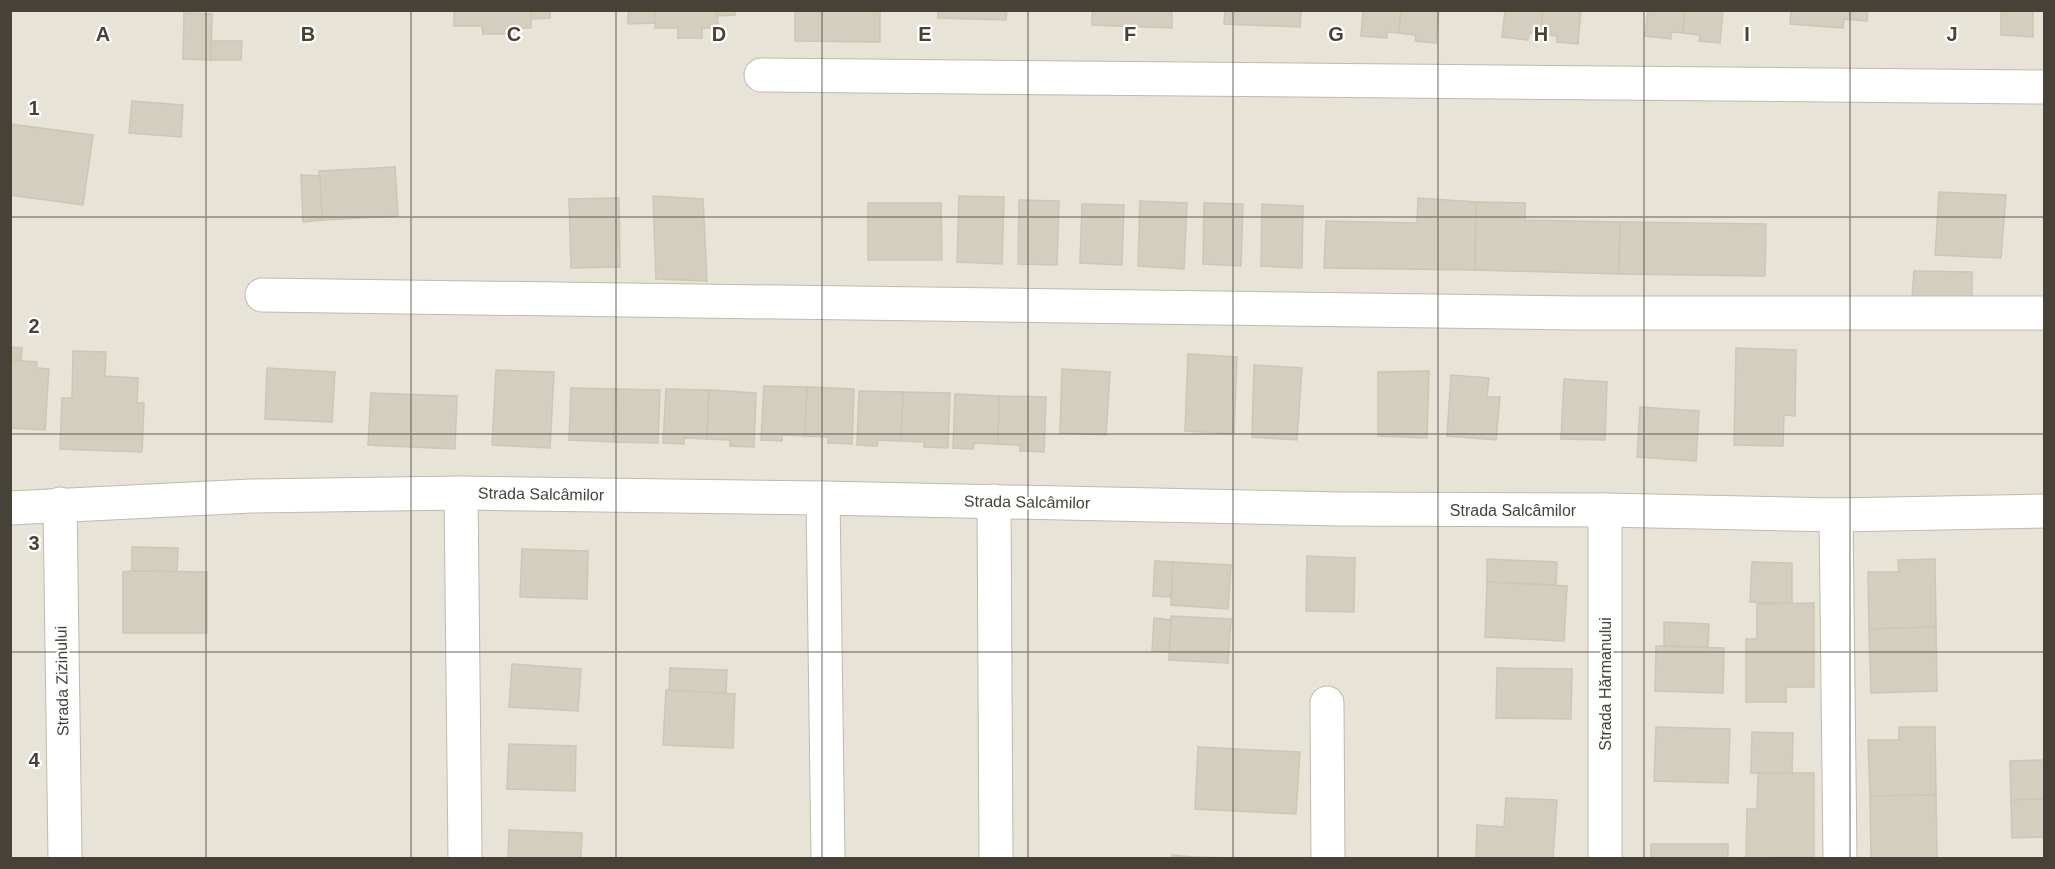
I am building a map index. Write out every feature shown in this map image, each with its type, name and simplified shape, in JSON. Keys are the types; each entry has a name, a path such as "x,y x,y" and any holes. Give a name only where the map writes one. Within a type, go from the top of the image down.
{"street":[{"path":"761,75 2044,87"},
{"path":"262,295 1576,313 2044,313"},
{"path":"461,493 465,858"},
{"name":"Strada Salcâmilor","path":"10,508 251,496 461,493 1340,509 1605,510 1836,515 2044,511"},
{"path":"824,498 828,858"},
{"path":"994,501 996,858"},
{"name":"Strada Zizinului","path":"60,504 64,858"},
{"name":"Strada Hărmanului","path":"1605,510 1605,858"},
{"path":"1836,515 1840,858"},
{"path":"1327,703 1328,858"}],"shaded area":[{"path":"11,11 2044,11 2044,858 11,858"}],"building":[{"path":"454,10 531,10 531,28 509,28 509,34 483,34 482,26 454,26"},
{"path":"531,10 550,10 550,18 531,19"},
{"path":"628,10 655,10 655,23 628,24"},
{"path":"655,10 717,10 718,28 702,28 702,38 678,38 678,28 655,28"},
{"path":"717,10 735,10 735,15 717,16"},
{"path":"795,10 880,10 880,42 795,41"},
{"path":"938,10 1007,10 1006,20 938,18"},
{"path":"1092,10 1172,10 1172,28 1092,25"},
{"path":"1225,10 1301,10 1300,27 1224,24"},
{"path":"1363,10 1401,10 1399,33 1387,32 1387,38 1361,36"},
{"path":"1401,10 1439,10 1436,43 1415,41 1416,35 1399,33"},
{"path":"1505,10 1543,10 1541,34 1529,33 1528,40 1502,37"},
{"path":"1543,10 1581,10 1578,44 1557,42 1557,36 1541,34"},
{"path":"1648,10 1685,10 1683,33 1671,32 1671,39 1645,36"},
{"path":"1685,10 1723,10 1720,43 1699,41 1700,35 1683,33"},
{"path":"1791,10 1868,10 1867,21 1844,19 1843,28 1790,24"},
{"path":"2001,10 2033,10 2033,37 2001,35"},
{"path":"184,13 212,14 211,60 183,59"},
{"path":"211,41 242,41 241,60 211,60"},
{"path":"132,101 183,105 181,137 129,133"},
{"path":"10,124 93,135 83,205 10,195"},
{"path":"395,167 398,216 322,220 319,171"},
{"path":"301,175 320,176 322,220 303,222"},
{"path":"1939,192 2006,195 2001,258 1935,255"},
{"path":"653,196 703,199 707,281 656,279"},
{"path":"959,196 1004,197 1002,264 957,262"},
{"path":"619,198 620,267 571,268 569,199"},
{"path":"1418,198 1476,202 1475,270 1324,268 1326,221 1417,223"},
{"path":"1019,200 1059,201 1057,265 1018,264"},
{"path":"1140,201 1187,203 1184,269 1138,266"},
{"path":"1476,202 1525,203 1525,220 1620,222 1619,274 1475,270"},
{"path":"868,203 941,203 942,260 868,260"},
{"path":"1204,203 1243,204 1241,266 1203,264"},
{"path":"1082,204 1124,205 1122,265 1080,263"},
{"path":"1262,204 1303,206 1302,268 1261,266"},
{"path":"1620,222 1766,224 1765,276 1619,274"},
{"path":"1914,271 1972,272 1972,301 1912,299"},
{"path":"10,347 22,348 21,360 10,360"},
{"path":"1736,348 1796,350 1795,416 1784,415 1783,446 1734,445"},
{"path":"73,351 106,352 105,376 138,378 137,403 144,403 142,452 60,449 62,398 72,398"},
{"path":"1188,354 1237,357 1234,434 1185,431"},
{"path":"10,360 37,362 37,368 49,369 45,430 10,428"},
{"path":"1254,365 1302,368 1297,440 1252,437"},
{"path":"267,368 335,372 332,422 265,419"},
{"path":"1062,369 1110,372 1106,435 1060,433"},
{"path":"496,370 554,372 550,448 492,445"},
{"path":"1429,371 1427,438 1378,436 1378,372"},
{"path":"1451,375 1489,378 1487,397 1500,397 1496,440 1447,436"},
{"path":"1564,379 1607,382 1605,440 1561,439"},
{"path":"764,386 807,387 805,436 782,435 782,441 761,440"},
{"path":"807,387 854,389 852,444 828,443 828,437 805,436"},
{"path":"571,388 616,389 614,442 569,440"},
{"path":"616,389 660,390 658,443 614,442"},
{"path":"666,389 709,390 707,439 684,438 684,444 663,443"},
{"path":"709,390 756,393 754,447 730,446 730,440 707,439"},
{"path":"859,391 903,392 901,441 878,440 877,446 857,445"},
{"path":"903,392 950,393 948,448 924,447 924,442 901,441"},
{"path":"371,393 457,396 455,449 368,445"},
{"path":"955,394 999,396 998,444 974,443 973,449 953,448"},
{"path":"999,396 1046,397 1044,452 1020,451 1020,445 998,444"},
{"path":"1640,407 1699,411 1696,461 1637,457"},
{"path":"132,547 178,548 177,572 132,571"},
{"path":"522,549 588,551 587,599 520,597"},
{"path":"1307,556 1355,558 1354,612 1306,611"},
{"path":"1487,559 1557,562 1556,585 1487,582"},
{"path":"1935,559 1936,627 1869,629 1868,572 1899,572 1898,560"},
{"path":"1155,561 1173,562 1171,597 1153,596"},
{"path":"1173,562 1231,565 1228,609 1171,605"},
{"path":"1752,562 1792,563 1792,604 1750,602"},
{"path":"123,572 207,572 207,633 123,633"},
{"path":"1487,582 1567,586 1564,641 1485,637"},
{"path":"1814,603 1814,687 1786,687 1786,702 1746,702 1746,639 1757,639 1757,604"},
{"path":"1171,616 1231,619 1228,663 1169,660"},
{"path":"1154,618 1171,620 1169,652 1152,651"},
{"path":"1664,622 1709,624 1708,647 1664,646"},
{"path":"1936,627 1937,691 1871,693 1869,629"},
{"path":"1656,646 1724,648 1723,693 1655,691"},
{"path":"512,664 581,669 578,711 509,707"},
{"path":"670,668 727,670 726,693 669,691"},
{"path":"1497,668 1572,669 1571,719 1496,718"},
{"path":"666,690 735,694 733,748 663,745"},
{"path":"1656,727 1730,729 1728,783 1654,781"},
{"path":"1899,727 1935,727 1936,795 1870,796 1868,740 1899,740"},
{"path":"1752,732 1793,733 1792,774 1751,773"},
{"path":"509,744 576,746 575,791 507,789"},
{"path":"1198,747 1300,752 1296,814 1195,809"},
{"path":"2044,760 2044,799 2011,800 2010,761"},
{"path":"1758,773 1814,773 1814,857 1746,858 1747,809 1757,809"},
{"path":"1936,795 1937,858 1871,858 1870,796"},
{"path":"1506,798 1557,800 1553,858 1476,858 1477,825 1504,827"},
{"path":"2044,799 2044,837 2012,838 2011,800"},
{"path":"509,830 582,833 581,858 508,858"},
{"path":"1651,844 1728,844 1728,858 1651,858"},
{"path":"1172,855 1193,857 1193,858 1172,858"}]}
